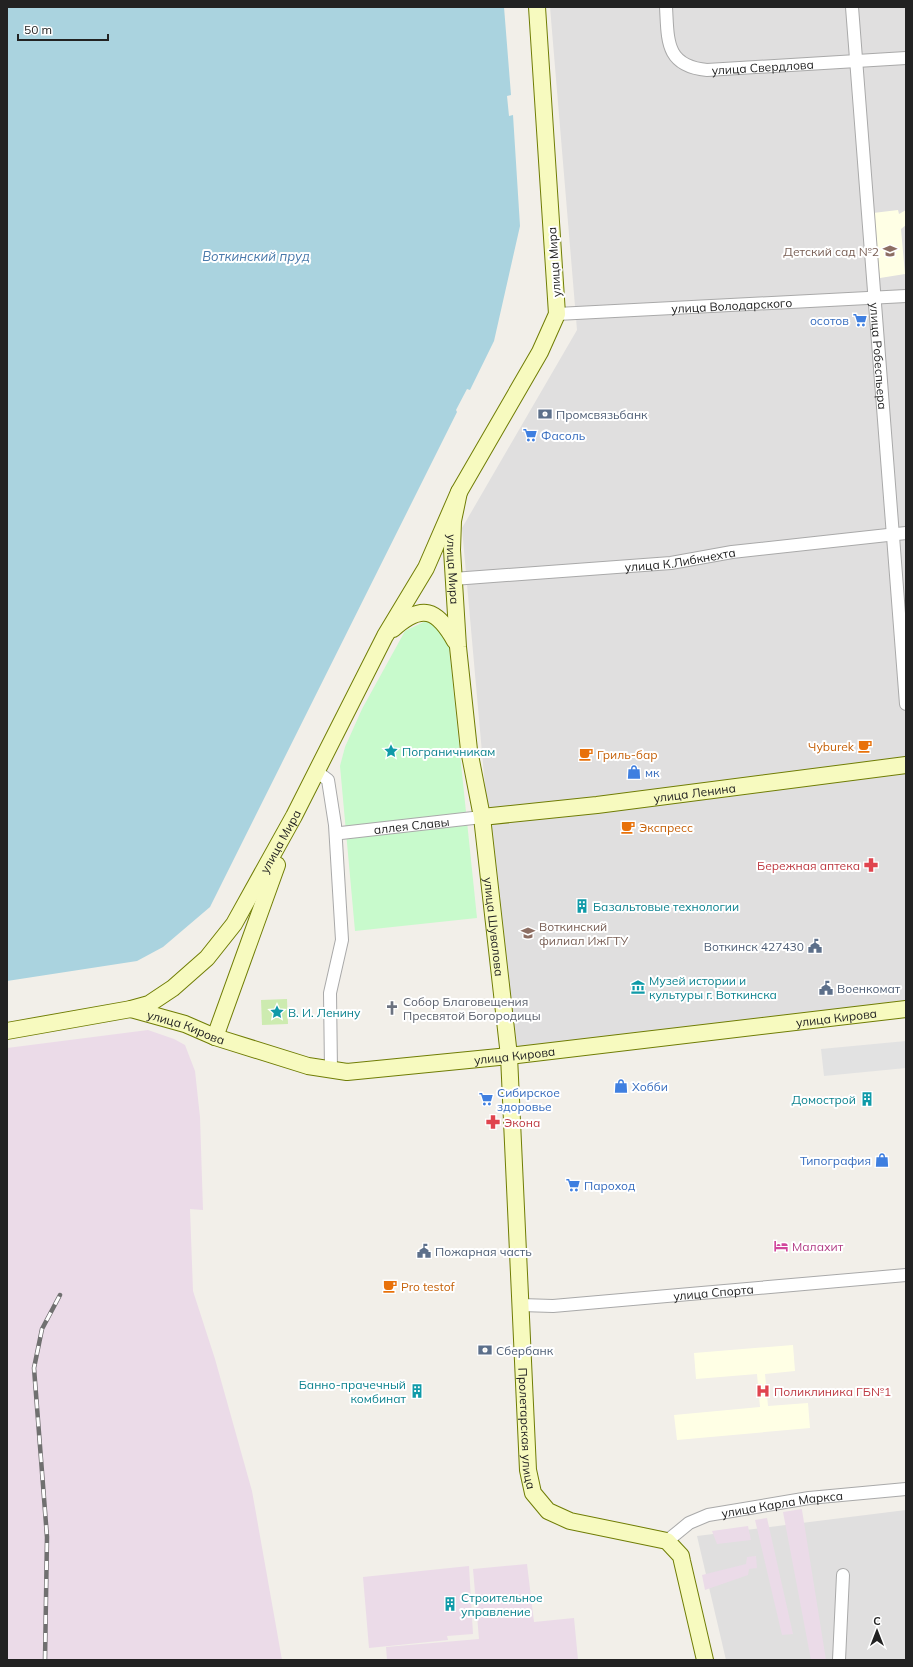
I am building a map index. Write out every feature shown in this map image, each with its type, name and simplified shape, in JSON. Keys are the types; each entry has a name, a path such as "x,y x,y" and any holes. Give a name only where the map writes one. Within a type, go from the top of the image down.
{"main road":[{"name":"улица Мира","path":"7,1031 131,1009 150,1004 174,988 221,942 234,924 294,816 386,636 426,568 458,492 540,352 557,314 537,7"},
{"name":"улица Мира","path":"458,492 453,521 453,580 458,647"},
{"name":"улица Мира","path":"386,636 403,620 426,612 437,616 445,623 458,647"},
{"name":"улица Шувалова","path":"458,647 469,750 482,817 509,1056 521,1305"},
{"name":"улица Ленина","path":"482,817 597,805 906,765"},
{"path":"214,1037 294,816"},
{"name":"улица Кирова","path":"131,1009 185,1024 214,1037 308,1066 347,1072 509,1056 906,1008"},
{"name":"Пролетарская улица","path":"521,1305 528,1470 533,1493 548,1511 570,1521 667,1541"},
{"path":"667,1541 681,1556 705,1660"}],"street":[{"name":"улица Свердлова","path":"666,7 669,47 676,59 694,69 707,70 906,58"},
{"name":"улица Робеспьера","path":"852,7 906,704"},
{"name":"улица Володарского","path":"557,314 875,299 906,296"},
{"name":"улица К.Либкнехта","path":"453,580 671,563 732,552 906,533"},
{"path":"316,771 328,780 336,825 342,933 342,940 330,993 331,1070"},
{"name":"аллея Славы","path":"342,833 482,817"},
{"name":"улица Спорта","path":"521,1305 553,1306 906,1275"},
{"name":"улица Карла Маркса","path":"667,1541 688,1523 708,1515 808,1498 906,1489"},
{"path":"839,1660 843,1575"}],"shaded area":[{"path":"550,7 906,7 906,1009 509,1056 462,528 577,330"},
{"name":"Детский сад №2","path":"898,210 899,214 906,210 906,225 901,229 905,274 880,278 873,213"},
{"path":"148,1030 174,1039 185,1045 195,1071 200,1117 203,1210 190,1209 193,1291 215,1359 252,1491 282,1660 7,1660 7,1048"},
{"path":"906,1041 906,1068 824,1076 821,1049"},
{"name":"Поликлиника ГБ№1","path":"793,1345 795,1371 765,1374 768,1406 808,1403 810,1428 677,1440 674,1415 760,1407 757,1374 696,1379 694,1353"},
{"path":"802,1509 826,1660 811,1660 783,1512"},
{"path":"906,1510 906,1660 726,1660 697,1536"},
{"path":"767,1518 793,1634 782,1635 755,1520"},
{"path":"748,1526 751,1540 717,1544 712,1531"},
{"path":"756,1556 757,1568 749,1569 748,1575 705,1590 702,1575 746,1564 747,1557"},
{"path":"527,1564 534,1622 574,1618 578,1660 387,1660 386,1647 479,1639 473,1569"},
{"name":"Строительное управление","path":"469,1566 473,1634 447,1636 448,1640 369,1648 363,1577"}],"green space":[{"path":"432,618 448,638 477,918 355,931 340,766 345,747 362,709 405,631"},
{"path":"287,999 288,1024 262,1025 261,1000"}],"water":[{"name":"Воткинский пруд","path":"7,7 504,7 511,95 507,96 509,116 513,115 520,226 494,341 470,390 467,389 456,410 457,412 210,907 163,947 137,961 7,981"}],"railway":[{"path":"45,1660 47,1537 34,1368 42,1329 60,1295"}],"place":[{"name":"Детский сад №2","path":"890,251"},
{"name":"осотов","path":"860,320"},
{"name":"Промсвязьбанк","path":"545,414"},
{"name":"Фасоль","path":"530,435"},
{"name":"Чуburek","path":"865,746"},
{"name":"Пограничникам","path":"391,751"},
{"name":"Гриль-бар","path":"586,754"},
{"name":"мк","path":"634,772"},
{"name":"Экспресс","path":"628,827"},
{"name":"Бережная аптека","path":"871,865"},
{"name":"Базальтовые технологии","path":"582,906"},
{"name":"Воткинский филиал ИжГТУ","path":"528,933"},
{"name":"Воткинск 427430","path":"815,946"},
{"name":"Музей истории и культуры г. Воткинска","path":"638,987"},
{"name":"Военкомат","path":"826,988"},
{"name":"Собор Благовещения Пресвятой Богородицы","path":"392,1008"},
{"name":"В. И. Ленину","path":"277,1012"},
{"name":"Хобби","path":"621,1086"},
{"name":"Сибирское здоровье","path":"486,1099"},
{"name":"Домострой","path":"867,1099"},
{"name":"Экона","path":"493,1122"},
{"name":"Типография","path":"882,1160"},
{"name":"Пароход","path":"573,1185"},
{"name":"Малахит","path":"781,1246"},
{"name":"Пожарная часть","path":"424,1251"},
{"name":"Pro testof","path":"390,1286"},
{"name":"Сбербанк","path":"485,1350"},
{"name":"Банно-прачечный комбинат","path":"417,1391"},
{"name":"Поликлиника ГБ№1","path":"763,1391"},
{"name":"Строительное управление","path":"450,1604"}]}
